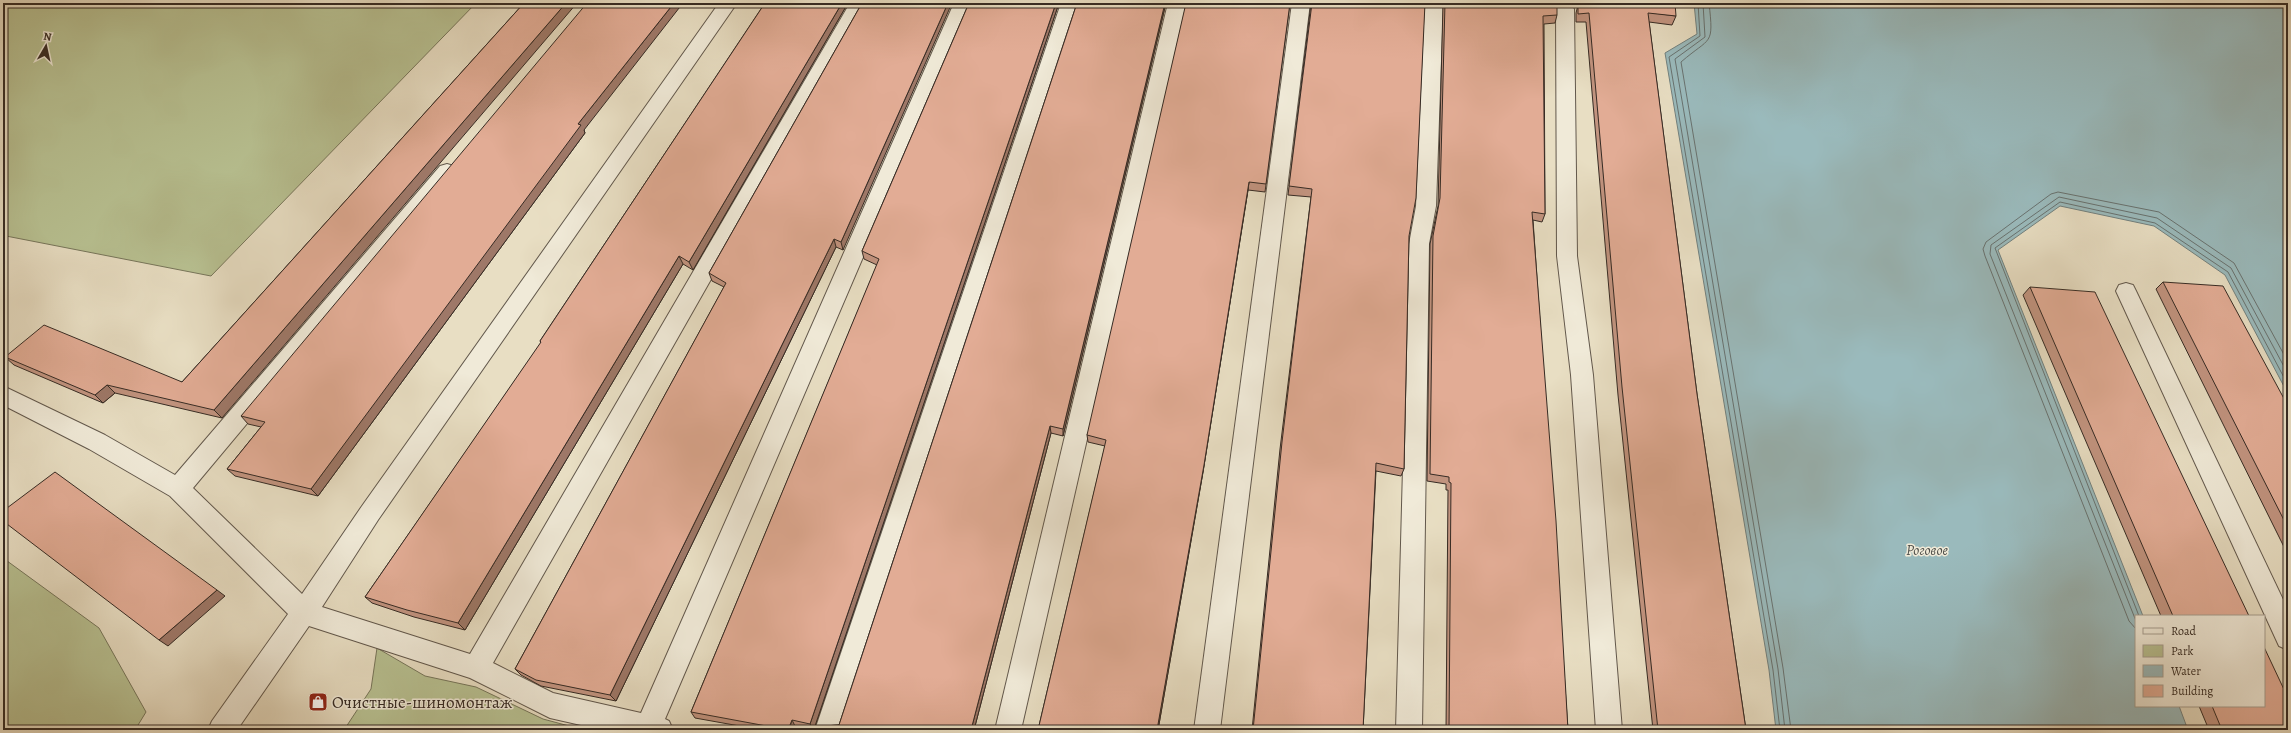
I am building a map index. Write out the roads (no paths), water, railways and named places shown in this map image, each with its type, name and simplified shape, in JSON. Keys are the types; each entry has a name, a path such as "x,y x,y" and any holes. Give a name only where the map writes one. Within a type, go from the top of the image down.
{"lane":[{"path":"221,730 304,614 370,513 728,3"},
{"path":"476,668 859,3"},
{"path":"3,395 97,442 178,489 304,614 476,668 550,705 654,729 963,3"},
{"path":"828,730 1070,3"},
{"path":"1008,730 1177,3"},
{"path":"1207,730 1301,3"},
{"path":"1409,730 1419,244 1426,206 1434,3"},
{"path":"1564,6 1567,256 1582,375 1609,730"},
{"path":"178,489 460,155"},
{"path":"2126,291 2288,638"}],"water":[{"name":"Роговое","path":"1694,3 2288,3 2288,394 2225,275 2154,226 2060,206 1998,250 2143,615 2135,615 2135,707 2179,707 2188,730 1776,730 1769,670 1665,53 1697,34"}],"place":[{"name":"Очистные-шиномонтаж","path":"318,702"}]}
